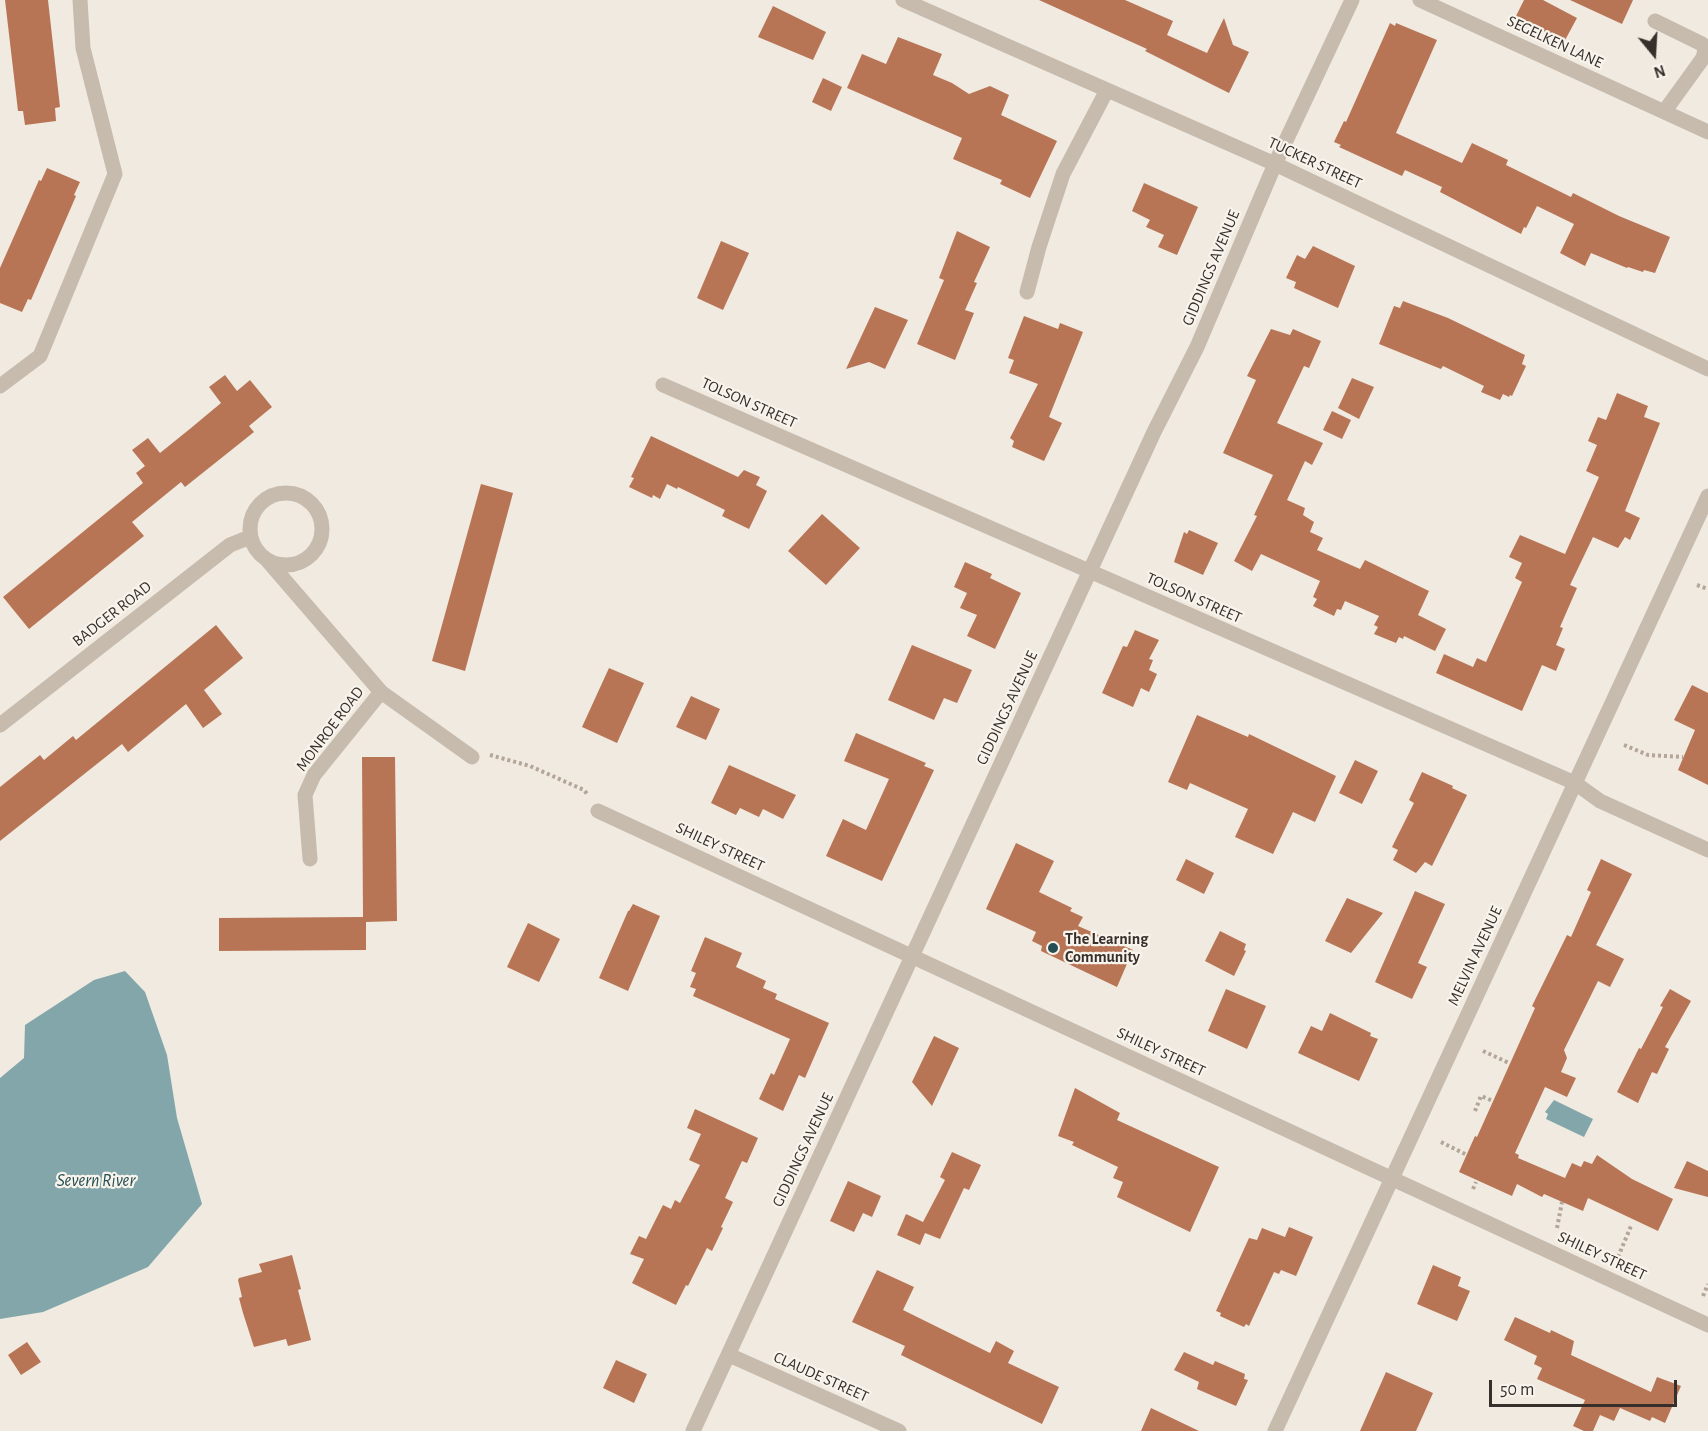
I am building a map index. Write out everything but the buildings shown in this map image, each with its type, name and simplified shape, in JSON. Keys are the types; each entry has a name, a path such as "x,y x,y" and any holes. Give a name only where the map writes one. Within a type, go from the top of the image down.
{"street":[{"path":"0,386 40,356 115,174 83,48 80,0"},
{"name":"TUCKER STREET","path":"903,0 1275,164 1708,369"},
{"name":"GIDDINGS AVENUE","path":"693,1431 1154,432 1197,347 1275,164 1352,0"},
{"name":"SEGELKEN LANE","path":"1420,0 1708,132"},
{"path":"1655,21 1702,44 1705,50 1703,58 1664,112"},
{"path":"1027,292 1063,174 1107,90"},
{"name":"TOLSON STREET","path":"663,385 1575,783 1600,801 1708,849"},
{"path":"268,561 279,565 293,565 306,559 316,549 321,536 321,522 315,509 306,499 292,494 278,494 265,500 255,510 250,523 250,537 256,550 381,692 472,757"},
{"name":"MELVIN AVENUE","path":"1275,1431 1708,496"},
{"name":"BADGER ROAD","path":"0,725 230,545 250,537"},
{"name":"MONROE ROAD","path":"310,860 305,795 314,775 381,692"},
{"name":"SHILEY STREET","path":"598,811 1708,1325"},
{"name":"CLAUDE STREET","path":"729,1355 899,1431"}],"path":[{"path":"1697,585 1708,589"},
{"path":"1624,745 1654,757 1683,757"},
{"path":"472,757 491,755 530,766 584,790 598,811"},
{"path":"1483,1051 1509,1063"},
{"path":"1475,1111 1481,1096 1493,1101"},
{"path":"1442,1142 1467,1155"},
{"path":"1473,1189 1476,1182"},
{"path":"1557,1228 1562,1202"},
{"path":"1618,1257 1631,1226"},
{"path":"1703,1296 1708,1284"}],"water":[{"name":"Severn River","path":"125,971 145,992 167,1055 177,1118 202,1204 148,1267 43,1312 0,1319 0,1078 24,1058 25,1025 94,980"},
{"path":"1554,1100 1593,1119 1584,1137 1546,1119 1548,1114 1545,1112"}],"place":[{"name":"The Learning Community","path":"1053,948"}]}
